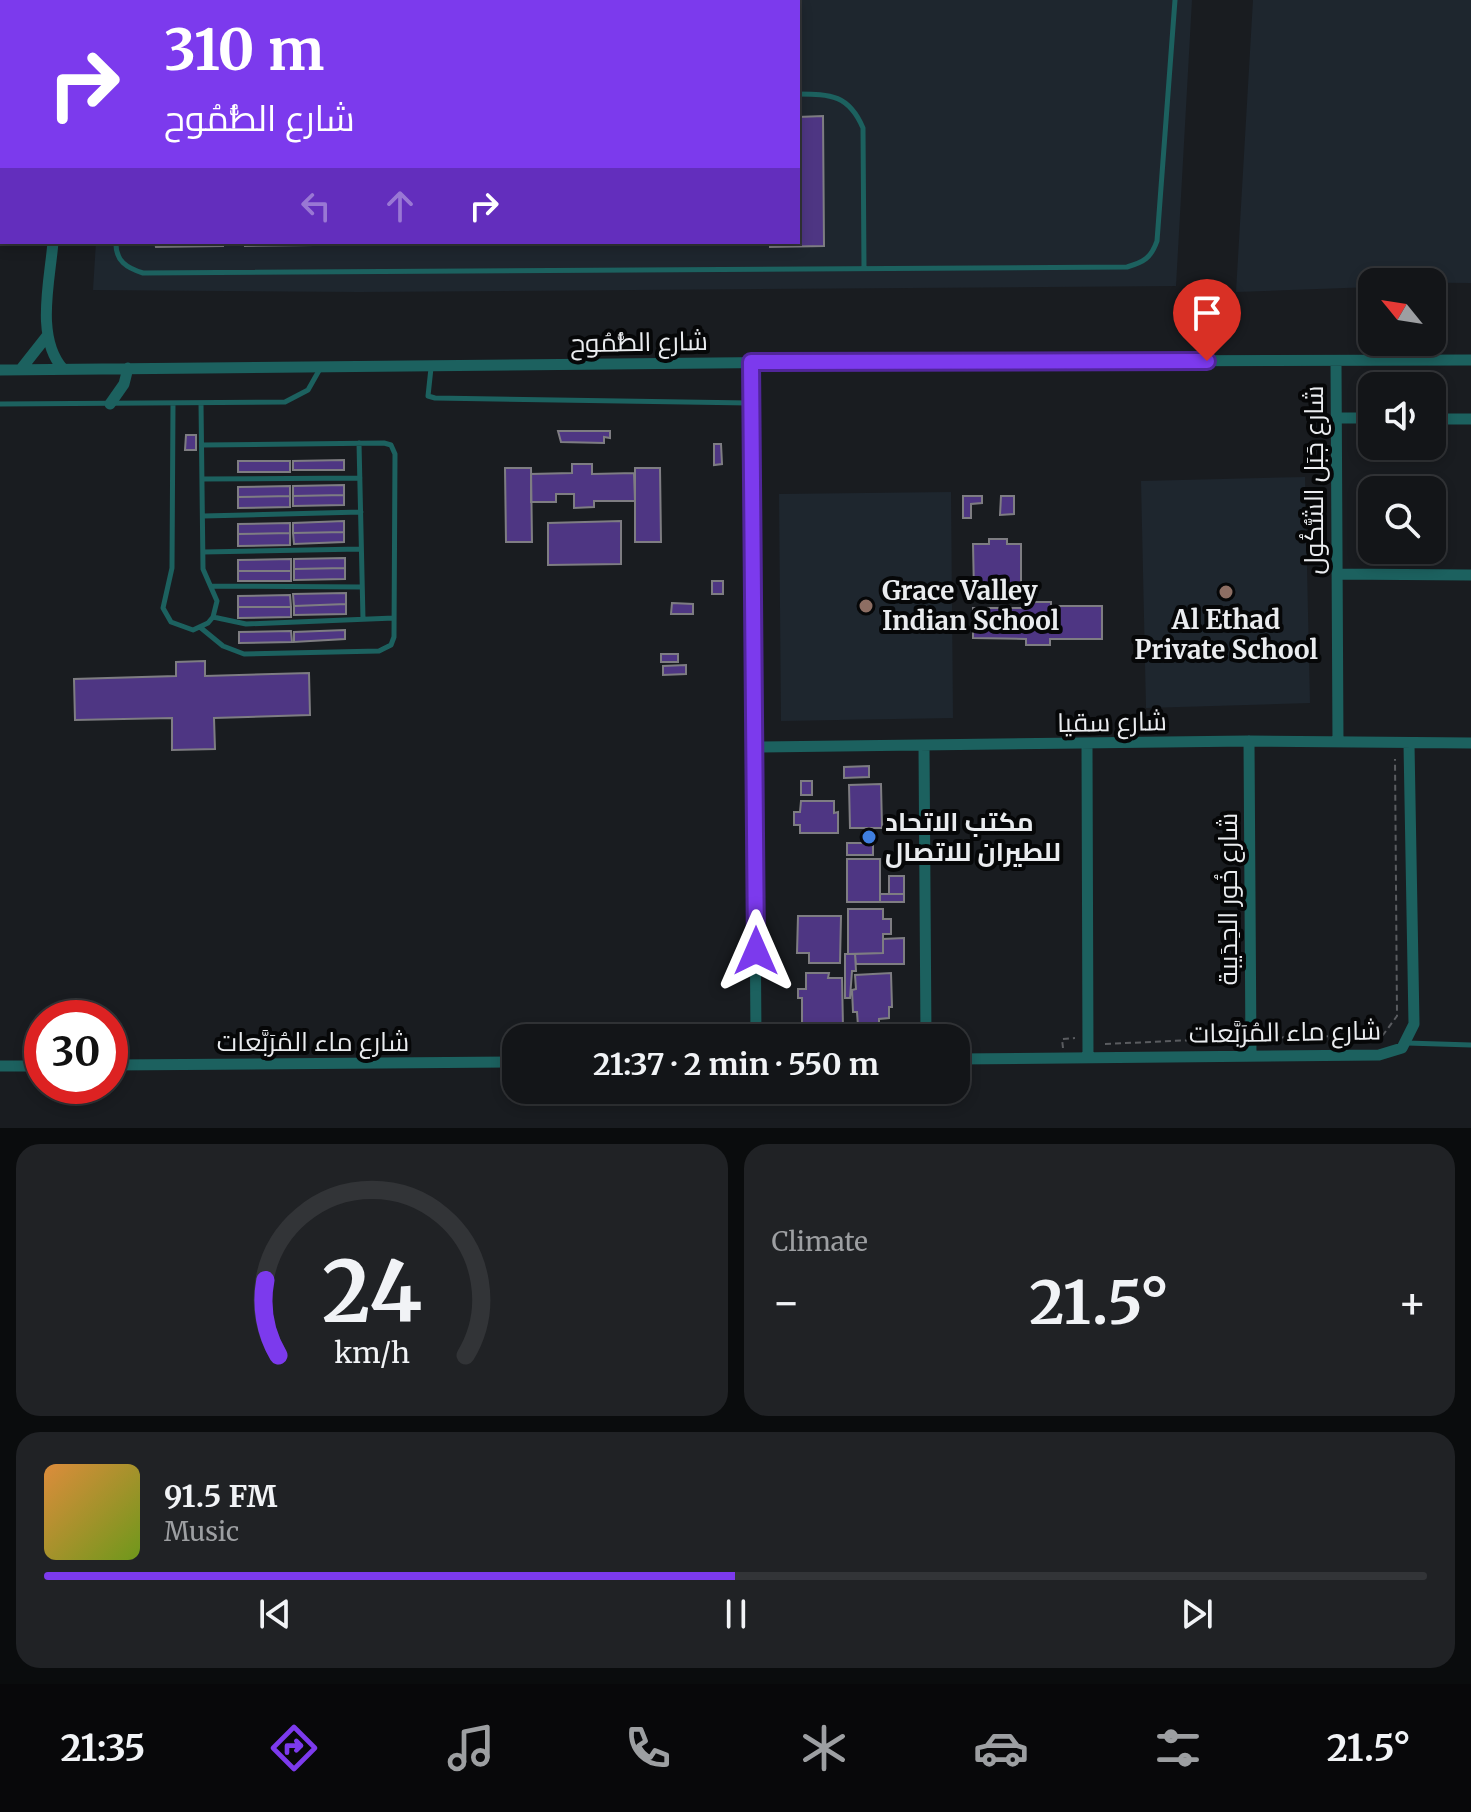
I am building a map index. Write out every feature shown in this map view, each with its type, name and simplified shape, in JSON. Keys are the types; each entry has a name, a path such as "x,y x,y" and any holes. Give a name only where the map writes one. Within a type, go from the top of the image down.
{"street":[{"path":"53,244 47,336 52,354 63,369"},
{"path":"21,369 47,336"},
{"name":"شارع الطُّمُوح","path":"0,370 751,362 1471,360"},
{"path":"751,362 756,1024"},
{"name":"شارع جَبَل الشُّكُول","path":"1336,362 1338,741"},
{"path":"110,404 124,384 128,368"},
{"path":"1337,418 1358,418"},
{"path":"1446,419 1471,419"},
{"path":"1337,574 1471,575"},
{"name":"شارع سقيا","path":"754,747 1249,741 1471,743"},
{"name":"شارع خُور الحِدَيبة","path":"1249,741 1251,1056"},
{"name":"شارع ماء المُرَبَّعات","path":"970,1059 1387,1054 1406,1043 1414,1024 1409,744"},
{"path":"1087,745 1088,1057"},
{"path":"924,747 926,1024"},
{"name":"شارع ماء المُرَبَّعات","path":"128,1065 502,1062"},
{"path":"0,1066 24,1066"}],"lane":[{"path":"116,244 120,260 129,268 143,273 1127,267 1144,262 1153,254 1157,241 1175,0"},
{"path":"800,94 822,94 844,101 856,111 863,128 864,268"},
{"path":"0,404 285,402 308,390 321,367"},
{"path":"431,367 428,396 435,398 750,403"},
{"path":"173,404 172,568 163,608 177,627 185,630 201,628 213,617 217,601 203,569 201,403"},
{"path":"359,443 363,619"},
{"path":"201,628 223,646 244,654 379,651 393,641 394,618 394,451 388,443 202,445"},
{"path":"202,479 360,478"},
{"path":"203,516 361,512"},
{"path":"203,552 361,549"},
{"path":"212,586 362,587"},
{"path":"213,617 246,624 394,618"},
{"path":"1406,1043 1471,1045"}],"path":[{"path":"1105,1044 1383,1035 1397,1016 1395,759 1409,759"}],"shaded area":[{"path":"800,0 1192,0 1176,286 359,292 93,290 96,244 800,244"},
{"path":"1253,0 1471,0 1471,283 1446,283 1446,268 1358,268 1358,288 1236,292"},
{"name":"Al Ethad Private School","path":"1305,477 1310,703 1146,708 1141,481"},
{"name":"Grace Valley Indian School","path":"951,492 953,718 781,721 779,494"}],"building":[{"path":"823,116 824,246 770,247 770,244 800,244 800,117"},
{"path":"155,244 223,244 223,246 156,247"},
{"path":"245,244 313,244 313,245"},
{"path":"558,431 610,431 610,438 604,437 604,443 561,442"},
{"path":"186,435 196,435 196,450 185,450"},
{"path":"714,444 721,444 722,464 714,465"},
{"path":"344,460 344,470 293,470 293,461"},
{"path":"238,461 290,461 290,472 238,472"},
{"path":"572,464 592,464 592,474 634,473 635,501 594,501 594,507 574,508 574,494 556,494 556,502 531,502 531,474 572,473"},
{"path":"505,468 531,468 532,542 506,542"},
{"path":"635,468 660,468 661,542 635,542"},
{"path":"344,485 344,495 293,496 293,486"},
{"path":"290,486 290,496 238,497 238,487"},
{"path":"344,495 344,505 293,506 293,496"},
{"path":"290,496 290,507 238,508 238,497"},
{"path":"963,496 982,496 982,503 971,504 971,518 963,518"},
{"path":"1001,496 1014,496 1014,514 1000,515"},
{"path":"344,521 344,532 293,533 293,523"},
{"path":"621,521 621,564 548,565 548,523"},
{"path":"290,523 290,533 238,534 238,524"},
{"path":"344,532 344,542 294,544 293,533"},
{"path":"290,533 290,545 238,546 238,534"},
{"path":"989,539 1007,539 1007,544 1021,544 1021,592 974,592 973,544 989,544"},
{"path":"345,558 345,568 294,569 294,559"},
{"path":"291,559 291,571 238,571 238,560"},
{"path":"345,568 345,579 294,580 294,569"},
{"path":"238,571 291,571 291,581 238,581"},
{"path":"712,581 723,581 723,594 712,594"},
{"path":"346,593 346,604 294,606 293,594"},
{"path":"290,595 291,607 238,607 238,596"},
{"path":"1026,602 1051,602 1051,606 1102,606 1102,639 1050,639 1050,645 1026,645 1026,639 973,638 973,608 1026,608"},
{"path":"672,603 693,604 693,614 671,614"},
{"path":"346,604 346,614 294,615 294,606"},
{"path":"238,607 291,607 291,617 238,618"},
{"path":"345,630 345,639 294,642 294,632"},
{"path":"291,631 292,642 239,643 239,632"},
{"path":"661,654 678,654 678,662 661,662"},
{"path":"205,661 205,676 309,673 310,715 214,718 215,749 172,750 172,718 75,720 74,679 176,676 176,662"},
{"path":"686,665 686,674 663,675 663,666"},
{"path":"869,766 869,777 844,778 844,767"},
{"path":"801,781 812,781 812,795 801,795"},
{"path":"881,784 882,828 850,828 849,785"},
{"path":"801,801 834,801 834,813 838,812 838,833 800,833 800,825 794,825 794,812 800,812"},
{"path":"847,843 873,843 873,855 847,855"},
{"path":"847,859 880,859 880,902 847,902"},
{"path":"889,876 904,876 904,894 889,894"},
{"path":"880,894 904,894 904,902 880,902"},
{"path":"848,909 883,909 883,919 891,919 891,934 883,934 883,953 848,954"},
{"path":"798,916 841,916 840,963 809,963 809,953 797,953"},
{"path":"904,938 904,964 856,964 855,954 883,953 883,939"},
{"path":"845,954 855,954 856,971 852,971 850,998 845,998"},
{"path":"806,973 829,973 828,978 842,978 843,1024 802,1024 802,998 798,998 798,989 806,989"},
{"path":"891,973 892,1007 889,1007 889,1018 879,1019 879,1024 858,1024 857,1012 853,1012 855,975"}],"place":[{"name":"Al Ethad Private School","path":"1226,592"},
{"name":"Grace Valley Indian School","path":"866,606"},
{"name":"مكتب الاتحاد للطيران للاتصال","path":"869,837"}],"route":[{"path":"756,951 751,362 1207,361"}]}
